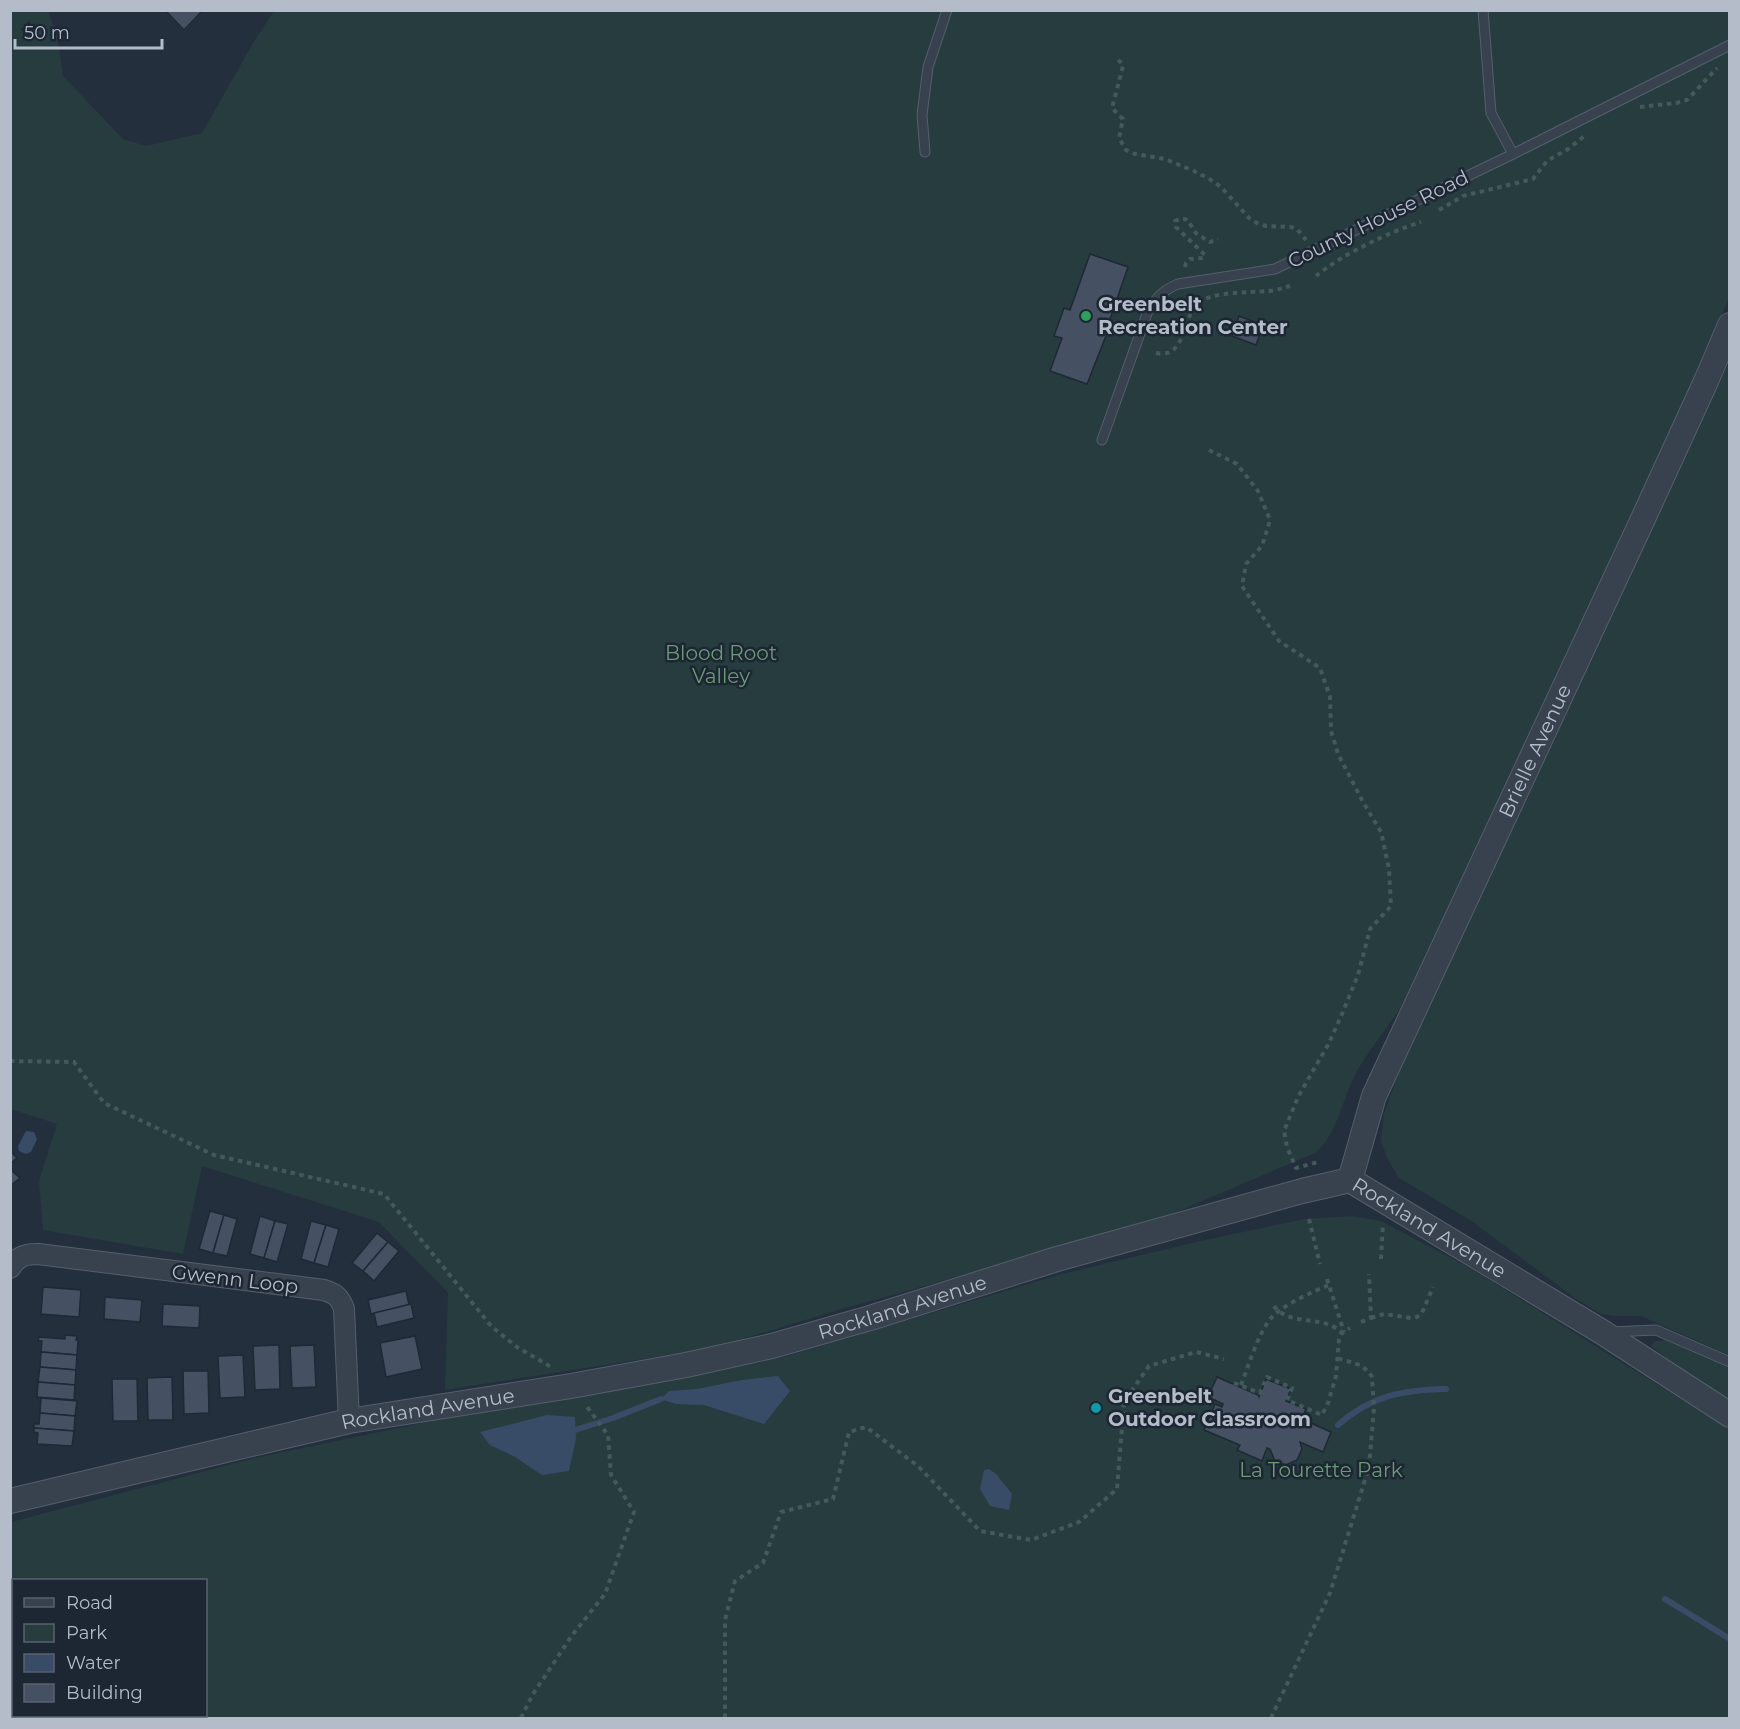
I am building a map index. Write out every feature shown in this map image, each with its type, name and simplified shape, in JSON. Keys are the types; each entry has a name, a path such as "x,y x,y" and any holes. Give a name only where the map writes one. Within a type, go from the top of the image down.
{"street":[{"name":"Brielle Avenue","path":"1350,1180 1374,1096 1730,326"},
{"name":"Rockland Avenue","path":"10,1501 349,1421 583,1384 772,1346 870,1318 1057,1259 1302,1191 1350,1180 1602,1332 1730,1415"},
{"name":"Gwenn Loop","path":"10,1268 15,1260 26,1254 38,1254 324,1290 336,1294 344,1309 349,1421"}],"lane":[{"path":"925,152 922,115 928,67 947,10"},
{"path":"1483,10 1491,113 1513,154"},
{"name":"County House Road","path":"1102,440 1148,311 1157,297 1168,288 1178,284 1275,269 1513,154 1730,45"},
{"path":"1602,1332 1656,1330 1730,1362"}],"path":[{"path":"1118,60 1123,66 1112,108 1122,118 1119,138 1126,150 1135,154 1165,159 1194,171 1221,188 1249,218 1257,223 1266,226 1291,227 1297,229 1305,238"},
{"path":"1637,107 1687,100 1723,63"},
{"path":"1439,210 1463,196 1533,179 1547,161 1568,149 1588,132"},
{"path":"1185,267 1190,259 1203,258 1205,255 1176,227 1175,221 1187,220 1202,237 1210,242 1218,239"},
{"path":"1316,276 1335,261 1421,222"},
{"path":"1156,353 1166,353 1176,348 1193,310 1203,300 1222,295 1274,291 1290,286"},
{"path":"1209,450 1237,464 1258,491 1270,520 1262,546 1246,564 1242,586 1279,641 1320,668 1330,697 1331,731 1338,754 1381,832 1389,869 1391,906 1370,929 1358,975 1346,1004 1329,1042 1298,1097 1284,1131 1287,1147 1296,1168 1318,1162"},
{"path":"10,1061 74,1062 104,1103 214,1155 384,1194 492,1327 518,1347 553,1368"},
{"path":"1309,1219 1320,1264"},
{"path":"1381,1259 1383,1222"},
{"path":"1369,1274 1371,1318"},
{"path":"1327,1279 1343,1332"},
{"path":"1240,1385 1271,1318 1313,1292 1329,1285"},
{"path":"1361,1322 1384,1314 1417,1317 1422,1313 1433,1287"},
{"path":"1274,1306 1279,1312 1330,1324 1343,1332"},
{"path":"1234,1383 1260,1393 1266,1377 1292,1388 1287,1400 1322,1415 1332,1391 1339,1339 1343,1332 1350,1328"},
{"path":"725,1719 725,1620 735,1581 763,1563 781,1512 833,1499 849,1432 867,1427 918,1466 980,1531 1031,1540 1079,1522 1117,1489 1124,1402 1149,1366 1196,1352 1224,1359"},
{"path":"1271,1719 1330,1593 1369,1467 1374,1408 1371,1377 1365,1368 1337,1358"},
{"path":"521,1719 533,1694 573,1634 605,1594 634,1512 612,1475 608,1435 594,1416"}],"green space":[{"name":"Blood Root Valley","path":"11,11 48,11 57,36 63,76 123,139 146,146 202,133 253,43 274,11 1729,11 1729,298 1677,417 1403,1003 1356,1073 1335,1124 1317,1152 1153,1222 842,1309 713,1348 445,1390 448,1293 379,1222 202,1166 183,1254 43,1230 39,1181 57,1124 11,1109"},
{"path":"1729,362 1729,1355 1641,1316 1601,1314 1575,1298 1470,1220 1399,1178 1387,1158 1381,1140 1384,1114 1400,1069"},
{"name":"La Tourette Park","path":"1352,1216 1381,1221 1470,1268 1729,1429 1729,1718 11,1718 11,1522 255,1458 475,1412 678,1379 784,1357 1062,1274 1305,1219"},
{"path":"1667,1340 1729,1367 1729,1399 1674,1364 1651,1346 1656,1341"}],"water":[{"path":"26,1131 34,1132 37,1139 31,1152 26,1154 19,1151 18,1146"},
{"path":"778,1376 790,1391 764,1424 704,1405 676,1404 661,1399 669,1391 697,1389"},
{"path":"547,1415 575,1417 576,1439 569,1471 542,1475 515,1457 490,1445 480,1432"},
{"path":"989,1469 1012,1494 1009,1510 990,1506 980,1489 984,1470"}],"building":[{"path":"165,10 203,10 184,30"},
{"name":"Greenbelt Recreation Center","path":"1090,254 1128,267 1109,322 1111,323 1087,384 1050,371 1062,338 1054,336 1064,308 1070,310"},
{"path":"1239,316 1263,325 1256,345 1232,336"},
{"path":"10,1151 17,1158 10,1164"},
{"path":"10,1169 20,1178 10,1186"},
{"path":"210,1211 224,1215 213,1253 199,1249"},
{"path":"224,1215 237,1219 227,1256 213,1253"},
{"path":"260,1216 275,1221 264,1258 250,1254"},
{"path":"275,1221 288,1224 277,1262 264,1258"},
{"path":"311,1221 326,1225 314,1263 301,1259"},
{"path":"326,1225 339,1229 328,1267 314,1263"},
{"path":"377,1233 388,1242 363,1271 352,1263"},
{"path":"388,1242 399,1251 374,1281 363,1271"},
{"path":"43,1287 81,1290 79,1317 41,1314"},
{"path":"406,1291 409,1305 371,1314 368,1300"},
{"path":"105,1297 142,1300 140,1322 104,1319"},
{"path":"163,1304 200,1306 199,1328 162,1326"},
{"path":"411,1304 414,1318 377,1327 374,1313"},
{"path":"65,1335 77,1336 77,1355 41,1352 42,1341 38,1341 39,1337 65,1339"},
{"path":"415,1336 422,1369 386,1377 380,1343"},
{"path":"279,1345 280,1389 255,1390 253,1346"},
{"path":"314,1345 316,1387 292,1388 290,1346"},
{"path":"41,1352 77,1355 76,1370 40,1367"},
{"path":"243,1355 245,1397 220,1398 218,1356"},
{"path":"40,1367 76,1370 75,1385 38,1382"},
{"path":"183,1371 208,1371 209,1413 184,1414"},
{"path":"172,1377 173,1420 148,1420 147,1378"},
{"path":"1217,1377 1259,1397 1266,1379 1291,1389 1286,1401 1306,1409 1302,1419 1331,1432 1323,1452 1300,1442 1302,1449 1297,1460 1286,1465 1275,1461 1270,1449 1267,1448 1262,1461 1237,1450 1240,1445 1204,1430 1215,1404 1222,1407 1223,1404 1208,1397"},
{"path":"112,1379 137,1379 138,1421 113,1421"},
{"path":"38,1382 75,1385 74,1400 37,1397"},
{"path":"41,1398 77,1401 75,1416 40,1413"},
{"path":"40,1413 75,1416 74,1431 34,1428 34,1424 39,1424"},
{"path":"34,1428 74,1431 72,1446 37,1444 38,1433 34,1432"}],"waterway":[{"path":"1338,1425 1363,1407 1389,1396 1446,1389"},
{"path":"575,1430 661,1399"},
{"path":"1665,1599 1730,1639"}],"place":[{"name":"Greenbelt Recreation Center","path":"1086,316"},
{"name":"Greenbelt Outdoor Classroom","path":"1096,1408"}]}
